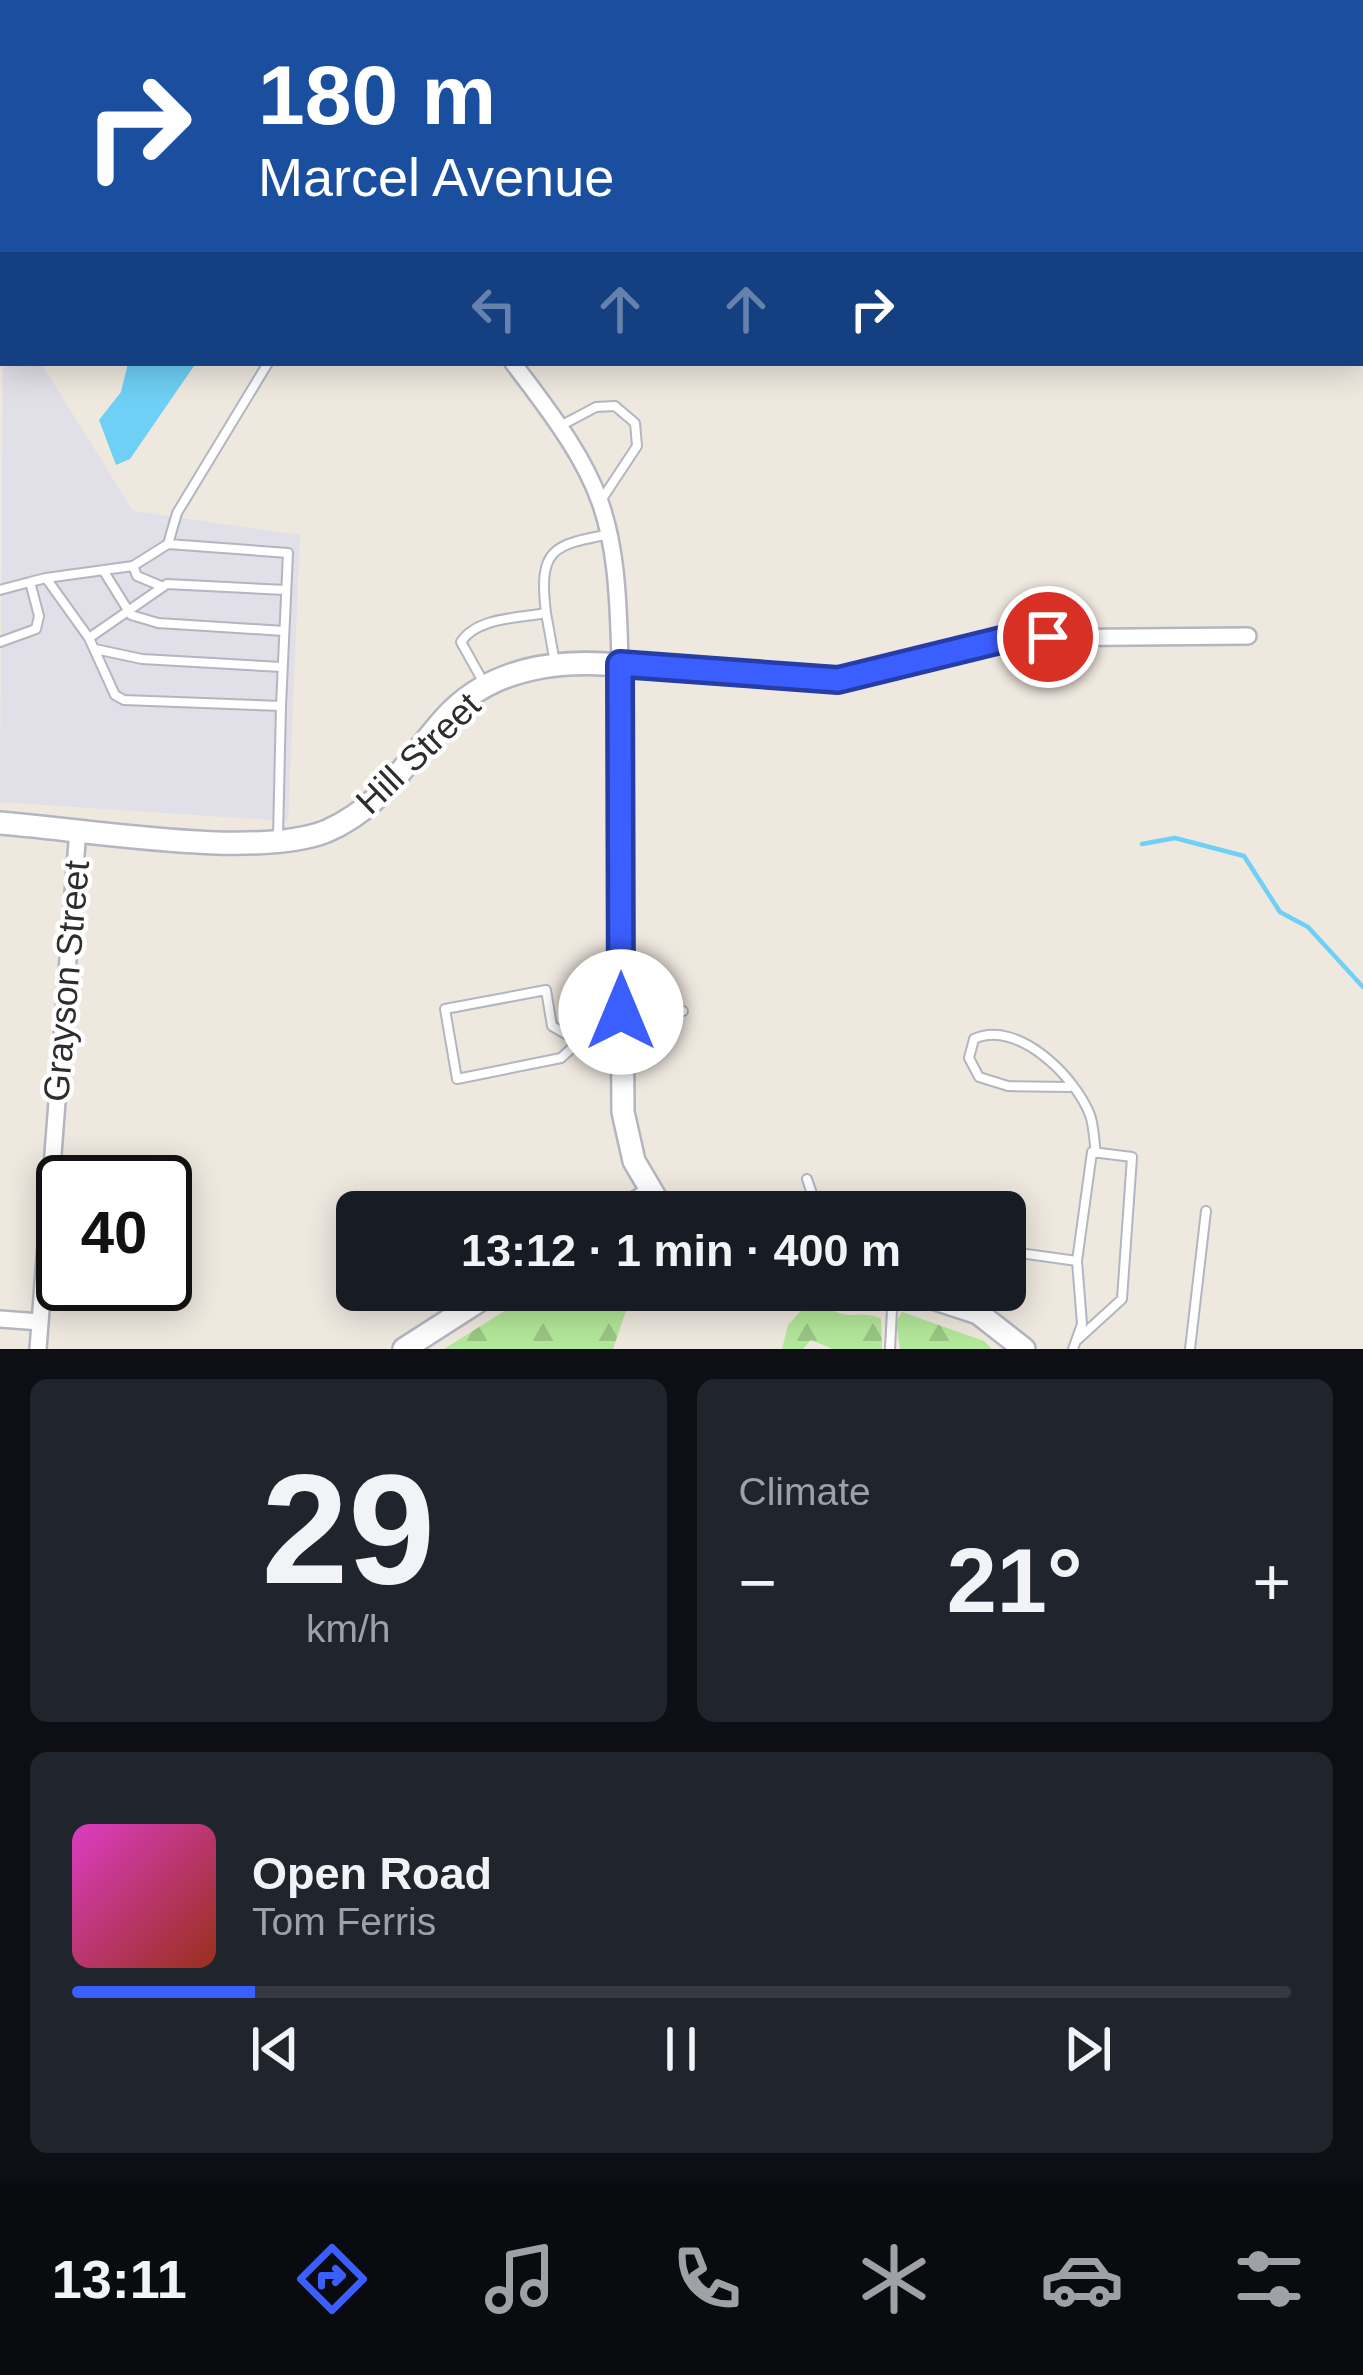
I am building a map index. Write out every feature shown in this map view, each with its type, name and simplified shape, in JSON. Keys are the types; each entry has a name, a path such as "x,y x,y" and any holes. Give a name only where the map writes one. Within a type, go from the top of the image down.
{"street":[{"path":"515,366 561,426 602,499 612,533 620,664 621,1058 626,1136 650,1191"},
{"path":"620,664 838,680 1020,638 1248,636"},
{"name":"Hill Street","path":"0,823 278,841 323,832 377,800 452,710 485,686 555,663 620,664"},
{"name":"Grayson Street","path":"38,1349 78,829"},
{"path":"404,1349 463,1311"},
{"path":"972,1311 1024,1349"},
{"path":"0,1319 40,1322"}],"lane":[{"path":"168,544 177,513 266,366"},
{"path":"561,426 596,407 615,406 635,424 638,446 602,499"},
{"path":"555,663 545,577 553,552 560,544 612,533"},
{"path":"0,590 46,578 134,566 168,544 288,553 278,841"},
{"path":"134,566 137,576 162,587 286,590"},
{"path":"103,570 128,611 158,623 284,631"},
{"path":"46,578 53,595 91,643 116,695 124,700 281,706"},
{"path":"0,642 36,629 39,616 30,582"},
{"path":"91,643 162,587"},
{"path":"485,686 461,642 466,634 494,622 546,613"},
{"path":"91,643 142,659 283,667"},
{"path":"574,1046 561,1058 457,1079 445,1010 546,990 552,1026 574,1046 621,1058"},
{"path":"621,1012 683,1011"},
{"path":"1069,1087 1008,1085 979,1077 969,1058 974,1039 993,1030 1015,1034 1050,1061 1090,1113 1096,1153"},
{"path":"1092,1152 1132,1157 1122,1299 1074,1345 1083,1304 1077,1262 1092,1152"},
{"path":"807,1179 811,1191"},
{"path":"1190,1349 1206,1211"},
{"path":"1026,1254 1077,1262"},
{"path":"890,1349 892,1311"}],"shaded area":[{"path":"3,366 43,366 133,511 300,535 288,821 0,802"}],"green space":[{"path":"505,1311 626,1311 613,1349 444,1349"},
{"path":"801,1311 870,1315 881,1319 882,1349 833,1349 811,1340 803,1349 782,1349 788,1325"},
{"path":"902,1312 984,1341 992,1349 900,1349 896,1322"}],"water":[{"path":"127,366 194,366 130,459 116,465 99,420 121,392"}],"waterway":[{"path":"1142,844 1175,838 1244,856 1280,912 1308,927 1363,987"}],"route":[{"path":"621,1012 620,664 838,680 1001,640 1048,637"}]}
